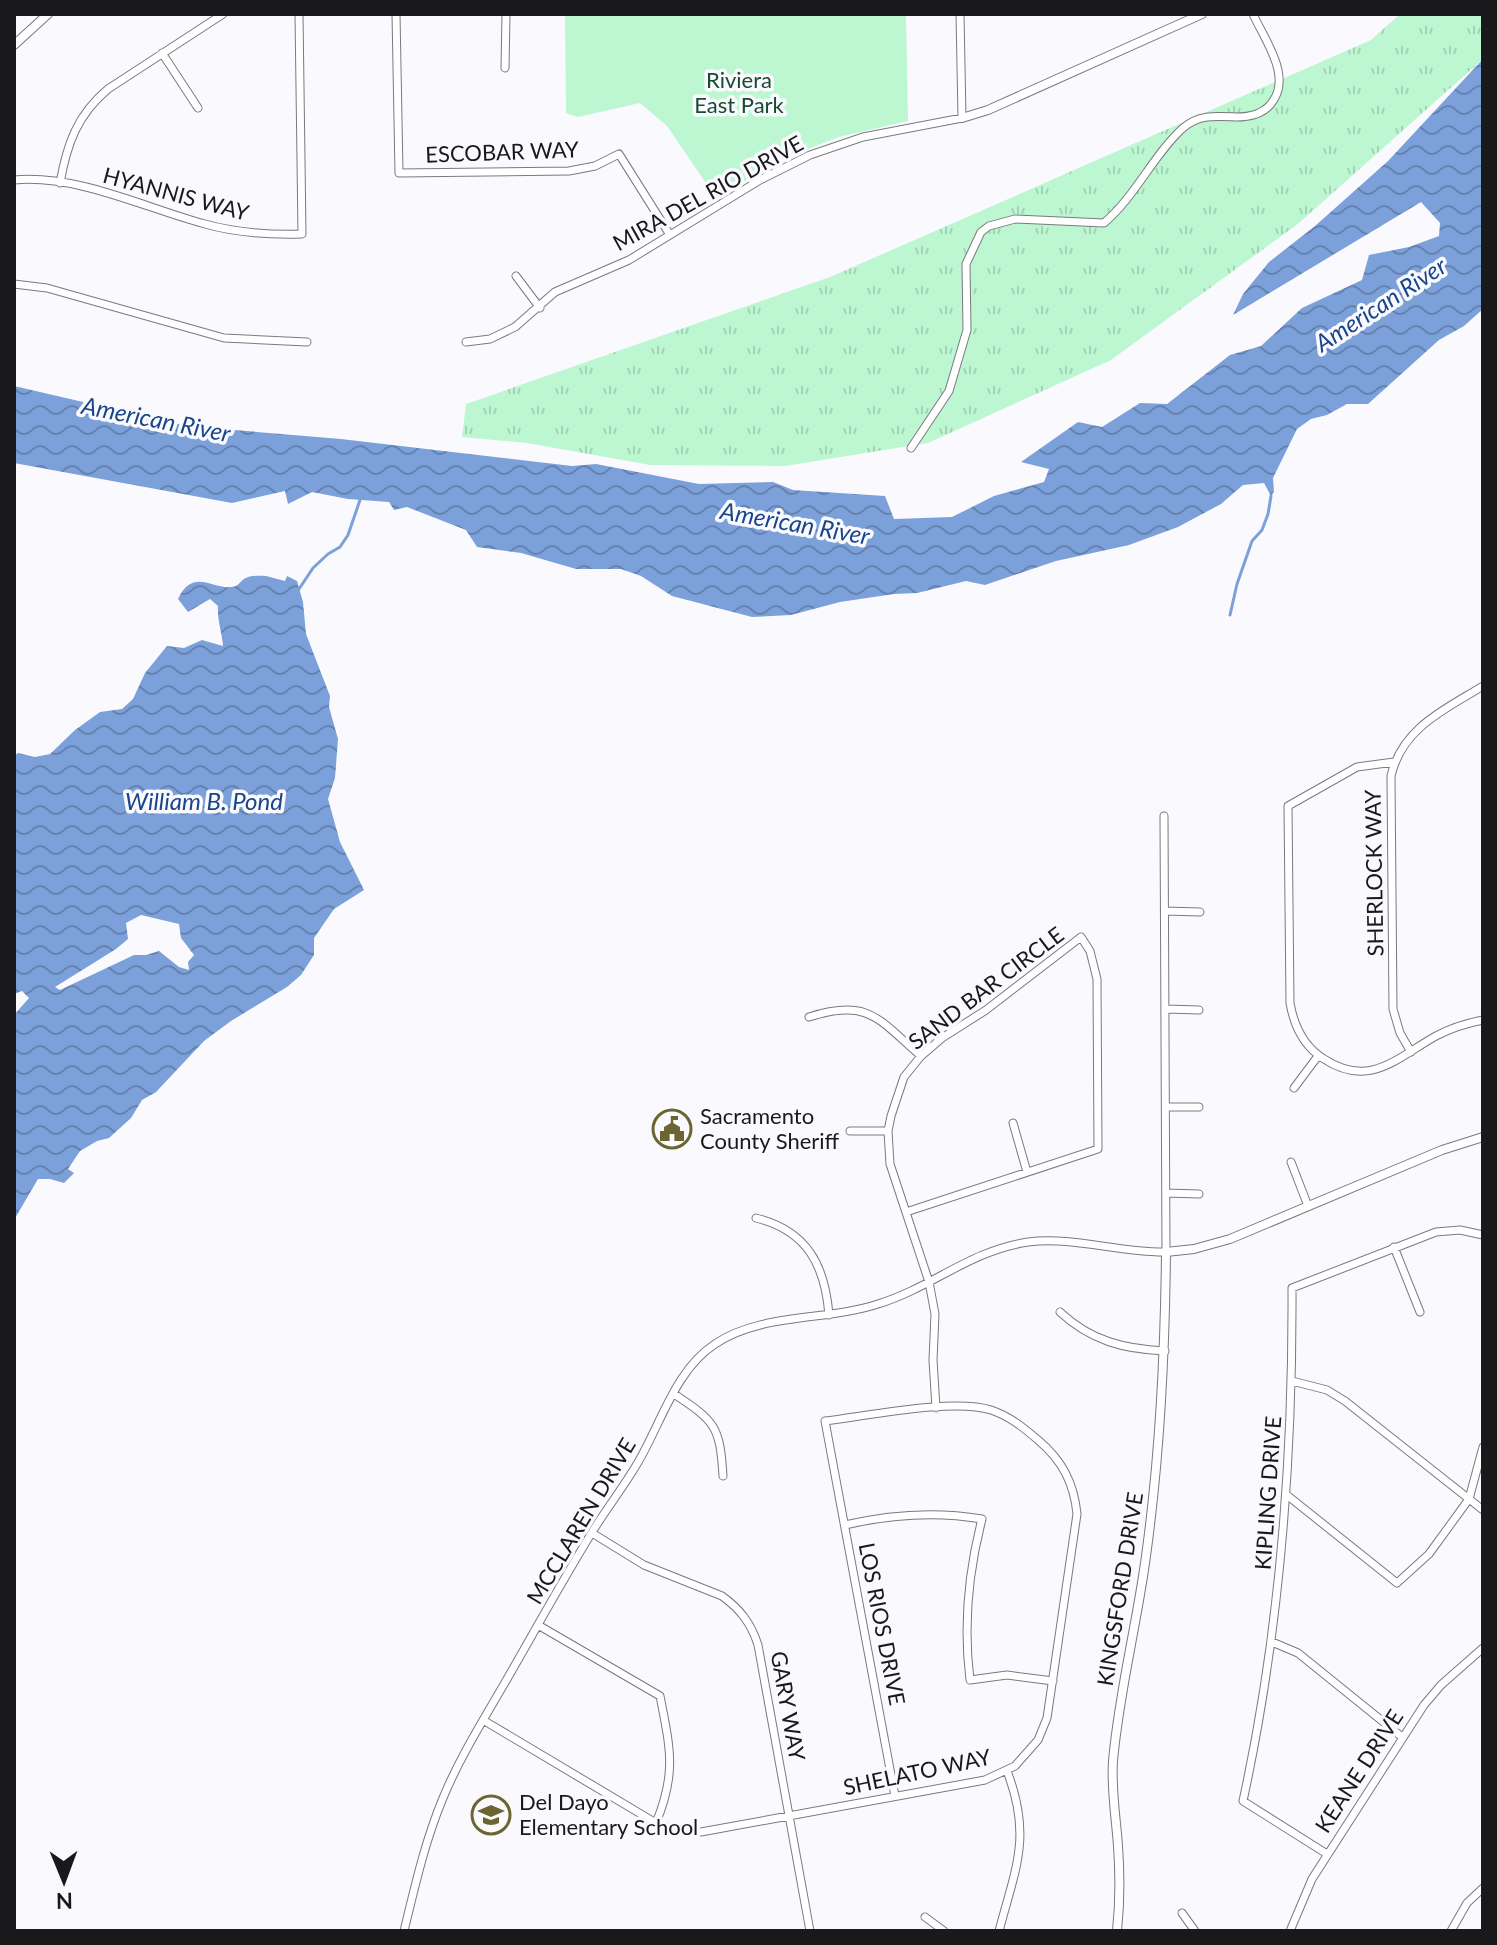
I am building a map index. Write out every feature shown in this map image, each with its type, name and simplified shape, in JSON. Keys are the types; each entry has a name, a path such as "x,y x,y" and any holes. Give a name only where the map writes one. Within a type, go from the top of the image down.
{"street":[{"path":"14,45 48,14"},
{"path":"60,183 67,145 87,109 108,89 223,14"},
{"name":"HYANNIS WAY","path":"14,180 33,178 60,183 130,200 221,228 260,234 302,234 299,14"},
{"name":"ESCOBAR WAY","path":"396,14 399,173 569,171 595,166 619,154 670,235"},
{"path":"505,68 506,14"},
{"path":"960,14 962,118"},
{"path":"911,448 949,391 967,330 966,264 981,232 989,226 1015,219 1104,223 1183,128 1209,115 1246,116 1268,107 1280,88 1280,79 1277,64 1253,14"},
{"name":"MIRA DEL RIO DRIVE","path":"466,342 502,334 540,308 555,292 629,260 760,180 810,155 863,137 988,110 1197,15"},
{"path":"162,53 198,108"},
{"path":"516,276 540,308"},
{"path":"14,284 47,288 224,338 307,342"},
{"name":"SHERLOCK WAY","path":"1411,1052 1400,1033 1393,1009 1391,783 1394,762 1417,728 1483,686"},
{"path":"1394,762 1357,767 1288,806 1290,1003 1296,1027 1318,1056 1340,1067 1365,1071 1389,1066 1439,1035 1483,1020"},
{"path":"1164,816 1166,1252 1194,1249 1230,1239 1442,1150 1483,1137"},
{"path":"1165,911 1200,912"},
{"name":"SAND BAR CIRCLE","path":"1081,937 1090,951 1097,979 1098,1149 906,1212 890,1164 888,1131 904,1077 921,1056 1081,937"},
{"path":"809,1017 844,1007 863,1011 878,1019 921,1056"},
{"path":"1166,1009 1199,1010"},
{"path":"1294,1088 1318,1056"},
{"path":"1166,1107 1199,1107"},
{"path":"1013,1123 1027,1172"},
{"path":"850,1131 888,1131"},
{"path":"1291,1162 1308,1206"},
{"path":"1166,1193 1199,1194"},
{"path":"906,1212 929,1282 935,1314 933,1360 936,1408"},
{"path":"756,1218 780,1227 811,1253 825,1280 829,1315"},
{"name":"KIPLING DRIVE","path":"1327,1854 1243,1801 1272,1642 1288,1496 1292,1288 1424,1235 1448,1230 1483,1235"},
{"name":"MCCLAREN DRIVE","path":"404,1931 431,1826 444,1795 483,1720 592,1533 635,1468 694,1362 724,1338 753,1327 879,1304 929,1282 982,1253 1029,1242 1050,1240 1139,1253 1166,1252"},
{"path":"1394,1247 1420,1312"},
{"name":"KINGSFORD DRIVE","path":"1117,1931 1120,1878 1112,1795 1113,1762 1148,1543 1159,1445 1165,1351 1166,1252"},
{"path":"1060,1312 1084,1331 1107,1343 1165,1351"},
{"path":"1292,1381 1333,1393 1483,1510"},
{"path":"674,1394 703,1414 715,1429 721,1447 723,1476"},
{"name":"SHELATO WAY","path":"483,1720 656,1823 673,1830 694,1832 789,1816 985,1780 1007,1771 1024,1758 1038,1740 1047,1718 1077,1527 1076,1501 1068,1475 1048,1449 1005,1415 966,1405 825,1421 833,1457"},
{"path":"1288,1496 1397,1583 1429,1554 1469,1499 1483,1447"},
{"name":"LOS RIOS DRIVE","path":"833,1457 895,1796"},
{"path":"845,1525 919,1513 982,1519 967,1599 970,1680 1007,1675 1053,1681"},
{"name":"GARY WAY","path":"592,1533 644,1565 722,1596 743,1614 758,1645 810,1931"},
{"path":"538,1625 660,1696 671,1766 667,1796 656,1823"},
{"path":"1272,1642 1298,1653 1402,1737"},
{"name":"KEANE DRIVE","path":"1290,1931 1302,1900 1327,1854 1402,1737 1429,1698 1483,1648"},
{"path":"999,1931 1018,1860 1022,1829 1019,1805 1007,1771"},
{"path":"1451,1931 1467,1903 1483,1888"},
{"path":"1182,1913 1195,1931"},
{"path":"925,1917 944,1931"}],"green space":[{"name":"Riviera East Park","path":"565,14 906,14 908,121 839,137 784,158 716,198 667,126 640,103 578,117 566,113"},
{"path":"1400,14 1483,14 1483,59 1299,223 1111,360 928,443 785,466 650,465 527,443 462,437 466,404 830,277 1371,40"}],"water":[{"name":"American River","path":"1483,59 1483,309 1464,326 1439,340 1368,404 1347,404 1327,415 1311,419 1297,429 1273,478 1274,492 1271,496 1264,483 1243,485 1221,504 1178,527 1129,545 1056,561 985,585 966,581 917,593 840,602 791,615 752,617 672,596 641,576 621,569 576,569 521,553 477,547 466,530 407,507 394,510 389,502 312,492 288,504 285,491 232,503 14,463 14,386 187,426 341,439 572,466 596,464 699,484 773,482 793,490 885,496 894,519 952,517 994,496 1044,482 1049,469 1021,462 1078,422 1102,427 1140,403 1167,404 1230,355 1261,346 1302,308 1362,280 1369,255 1409,247 1439,236 1440,223 1421,202 1233,315 1243,294 1269,262 1388,161"},
{"name":"William B. Pond","path":"264,576 285,581 287,576 297,581 306,634 330,696 329,707 338,739 335,778 328,799 340,842 364,890 334,909 314,938 314,955 301,975 204,1041 156,1092 142,1100 131,1118 109,1138 80,1151 68,1169 74,1173 64,1183 38,1179 14,1220 14,1015 29,998 22,991 14,994 14,756 18,753 35,757 50,754 100,712 122,709 133,699 145,673 167,646 184,648 202,640 223,646 218,606 210,599 188,612 178,599 184,589 198,582 236,586 248,577","holes":["141,915 179,924 181,938 194,955 188,962 189,970 179,967 159,951 134,955 60,990 55,987 128,939 126,923"]}],"waterway":[{"path":"1230,615 1237,584 1252,541 1262,530 1271,496"},
{"path":"299,589 313,568 340,547 348,535 360,500"}],"place":[{"name":"Sacramento County Sheriff","path":"672,1129"},
{"name":"Del Dayo Elementary School","path":"491,1815"}]}
